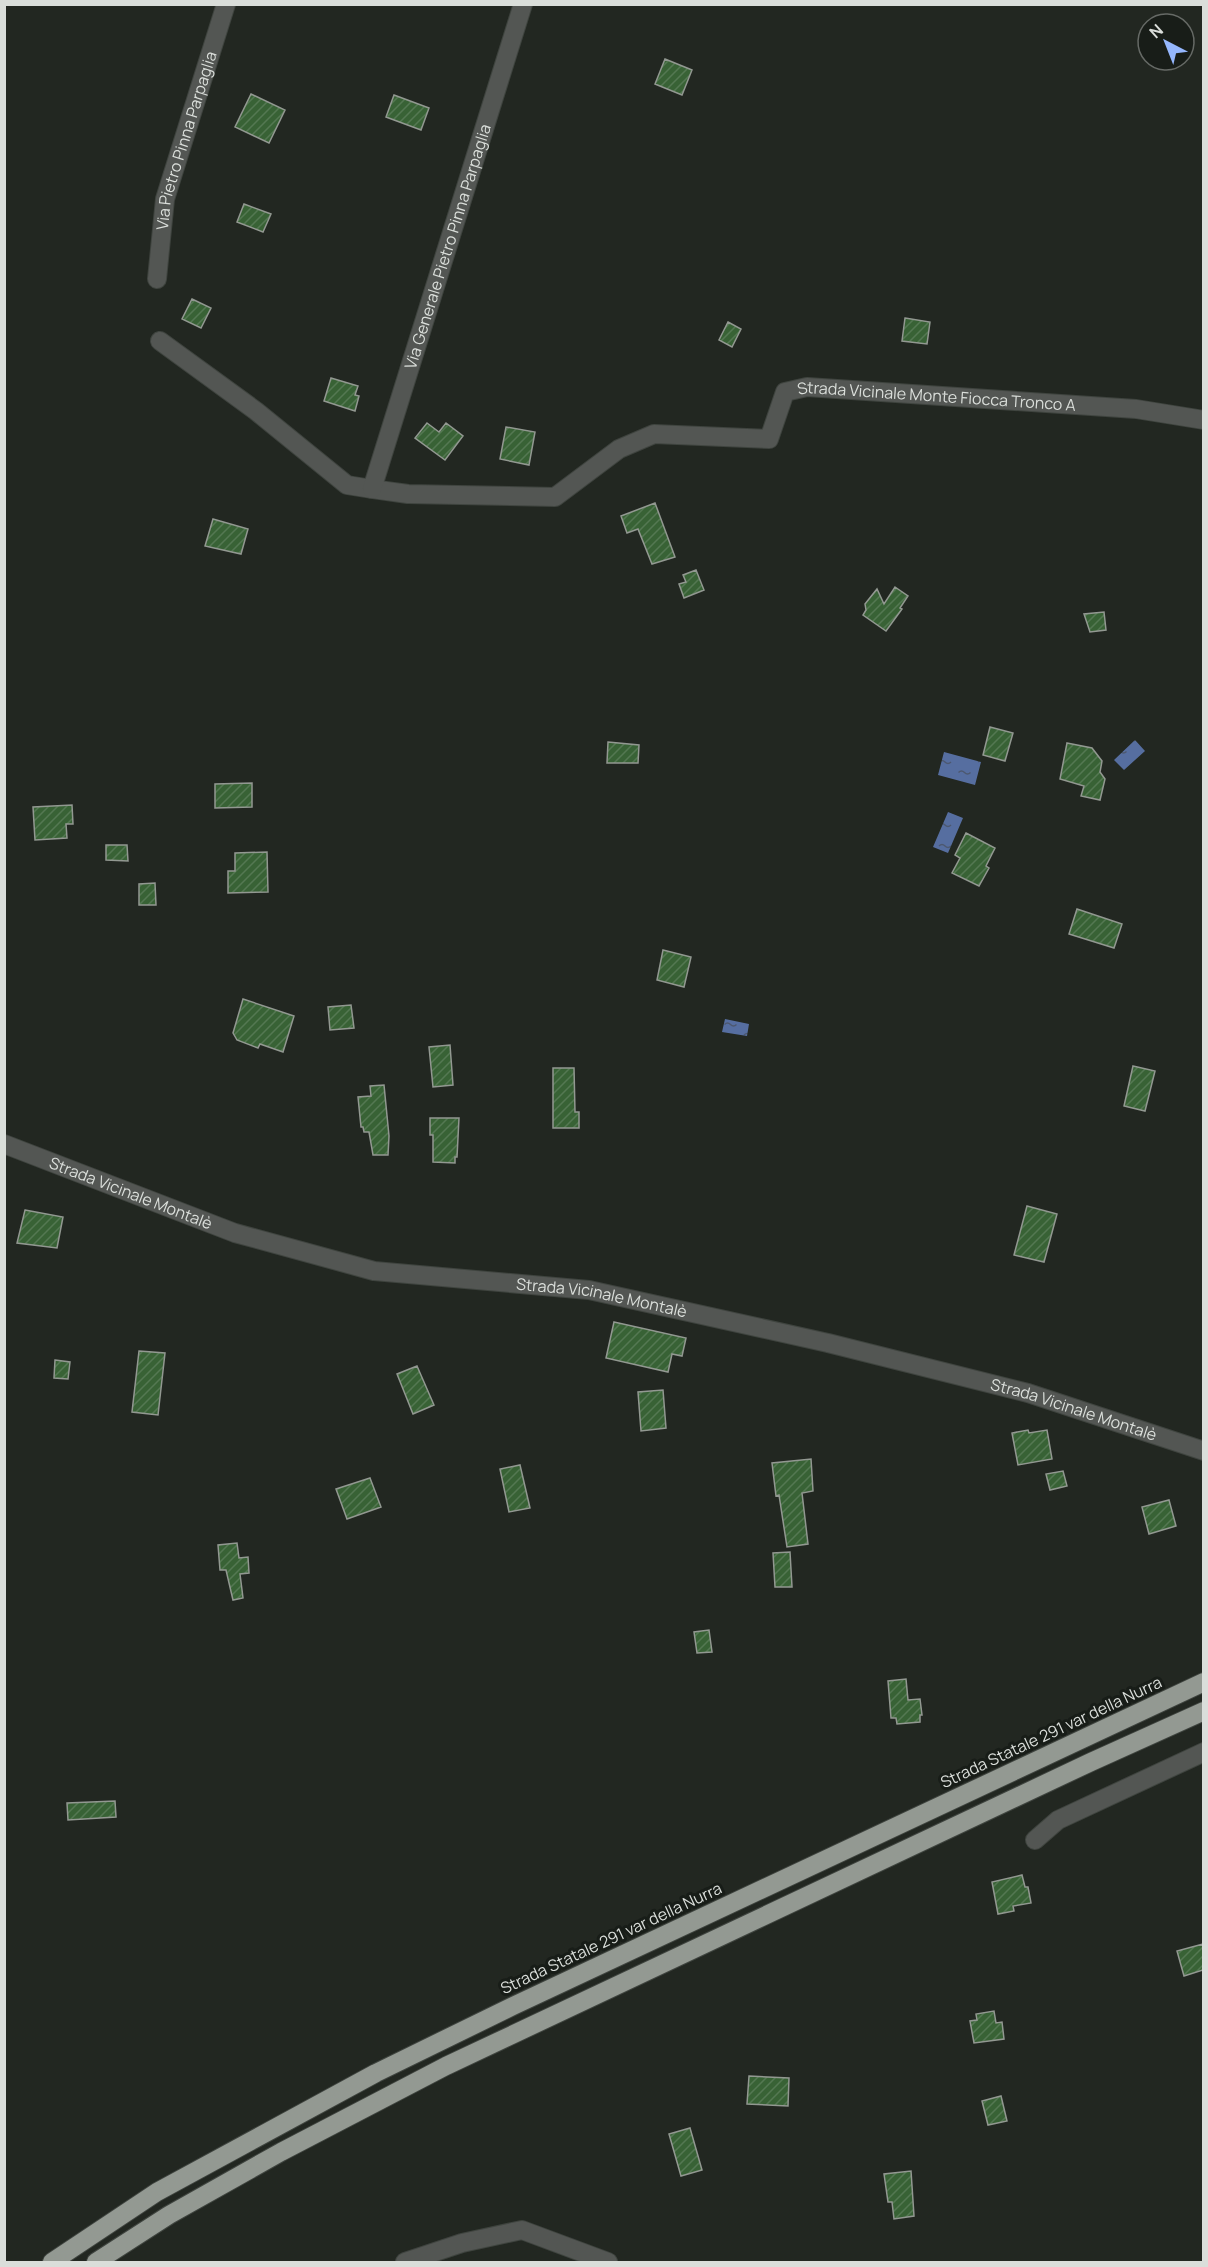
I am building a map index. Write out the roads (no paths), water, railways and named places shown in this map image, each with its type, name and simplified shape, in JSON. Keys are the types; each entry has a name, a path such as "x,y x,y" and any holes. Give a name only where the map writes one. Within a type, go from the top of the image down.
{"highway":[{"name":"Strada Statale 291 var della Nurra","path":"52,2262 157,2192 376,2073 513,2006 1203,1682"},
{"path":"96,2262 169,2215 260,2163 446,2066 1203,1711"}],"street":[{"name":"Via Pietro Pinna Parpaglia","path":"158,279 165,199 226,4"},
{"name":"Via Generale Pietro Pinna Parpaglia","path":"372,489 522,4"},
{"name":"Strada Vicinale Monte Fiocca Tronco A","path":"160,341 256,411 347,484 408,494 555,497 618,449 654,434 769,439 785,392 807,387 1136,409 1203,420"},
{"name":"Strada Vicinale Montalè","path":"4,1144 235,1233 374,1271 589,1290 828,1343 1028,1393 1203,1451"},
{"path":"1035,1840 1058,1820 1203,1752"},
{"path":"405,2262 462,2243 522,2230 608,2262"}],"water":[{"path":"1135,740 1145,751 1124,770 1114,760"},
{"path":"944,752 981,762 975,785 938,775"},
{"path":"948,812 963,818 948,853 933,847"},
{"path":"725,1019 749,1024 747,1036 722,1032"}]}
